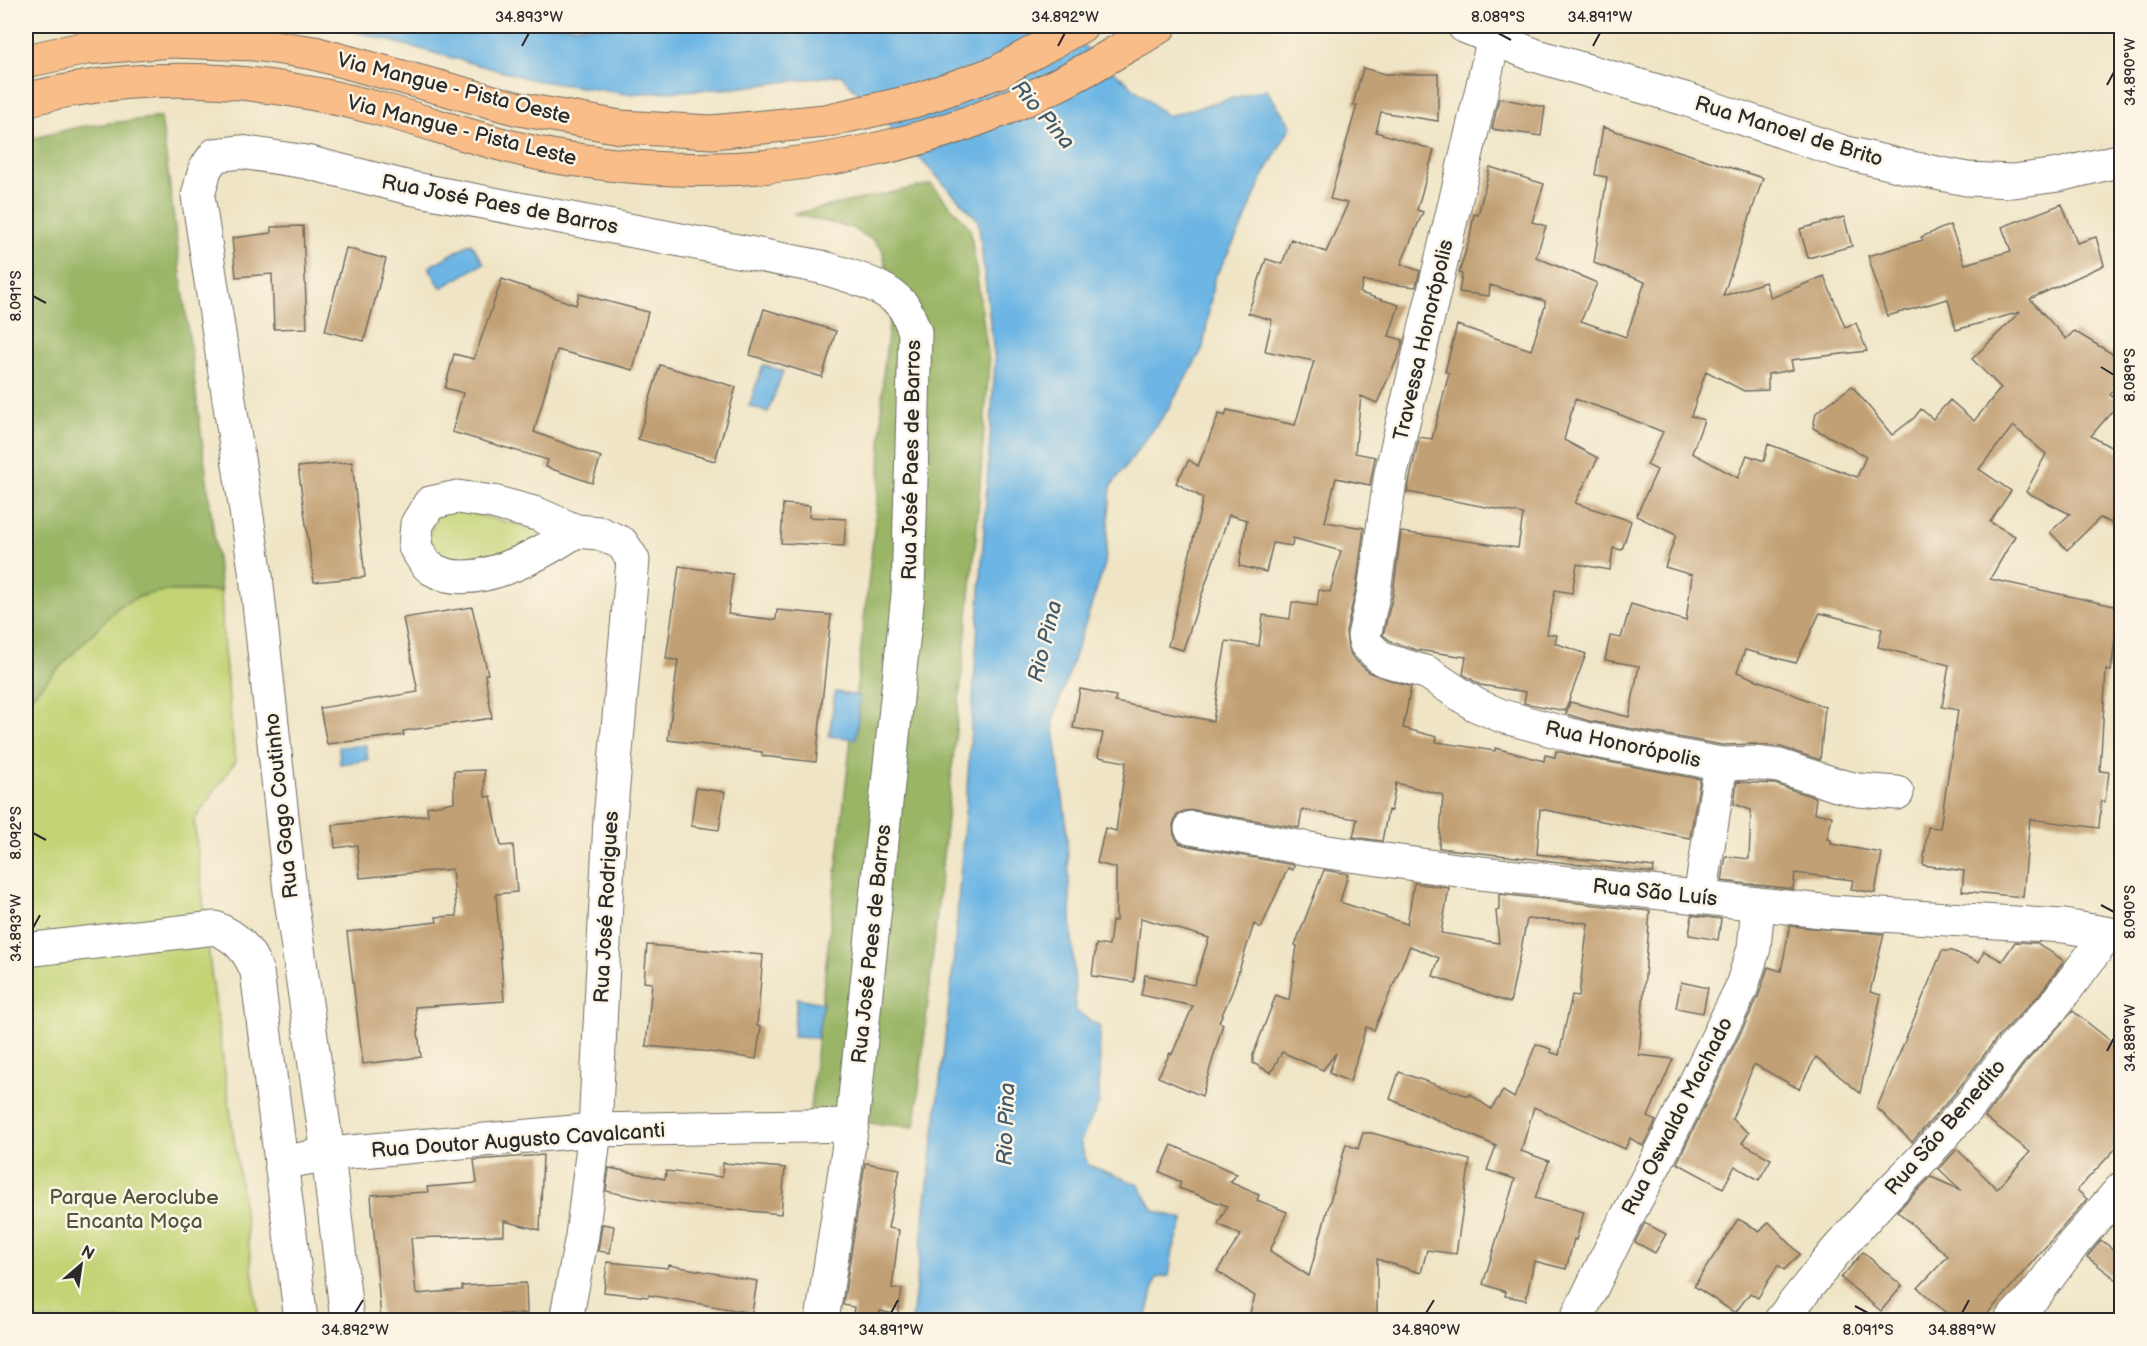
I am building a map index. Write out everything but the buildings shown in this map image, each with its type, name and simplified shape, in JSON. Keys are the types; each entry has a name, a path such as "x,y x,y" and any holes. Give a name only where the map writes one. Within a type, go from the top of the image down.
{"main road":[{"name":"Via Mangue - Pista Oeste","path":"26,61 86,48 171,40 254,44 314,53 519,109 620,127 712,132 825,121 914,101 998,72 1081,26"},
{"name":"Via Mangue - Pista Leste","path":"26,100 96,86 141,81 201,81 254,85 315,94 549,156 633,167 693,171 771,166 842,156 912,140 981,119 1060,85 1160,26"}],"street":[{"name":"Rua Manoel de Brito","path":"1464,26 1534,55 1685,99 1843,152 1967,179 2013,181 2060,175 2121,160"},
{"name":"Travessa Honorópolis","path":"1366,644 1364,636 1374,591 1391,473 1494,38"},
{"name":"Rua José Paes de Barros","path":"214,292 198,196 205,169 215,155 241,152 306,162 422,190 821,267 878,287 903,306 915,332 908,594 852,1125 822,1320"},
{"name":"Rua Gago Coutinho","path":"214,292 256,576 291,900 328,1154 346,1320"},
{"name":"Rua José Rodrigues","path":"566,1320 582,1236 594,1130 610,819 633,560 622,543 599,533 576,531"},
{"name":"Rua Honorópolis","path":"1366,644 1382,659 1428,674 1476,705 1502,716 1585,739 1721,764 1754,763 1779,766 1858,790 1897,794"},
{"path":"1700,897 1721,764"},
{"name":"Rua São Luís","path":"1191,828 1321,851 1472,872 1758,905 1923,919 2064,926 2115,935"},
{"name":"Rua Oswaldo Machado","path":"1576,1320 1741,989 1754,948 1758,905"},
{"path":"26,950 216,928 228,933 247,950 257,972 301,1320"},
{"name":"Rua São Benedito","path":"1781,1320 1836,1251 1971,1104 2010,1052 2052,1008 2115,935"},
{"name":"Rua Doutor Augusto Cavalcanti","path":"281,1163 328,1154 594,1130 852,1125"},
{"path":"2012,1320 2121,1188"}],"green space":[{"path":"161,117 221,591 167,591 143,596 117,608 26,702 26,140 78,127"},
{"path":"931,184 970,228 989,363 976,537 915,1127 809,1118 880,476 883,375 893,294 882,249 873,240 852,228 793,214"},
{"path":"440,506 563,535 471,569 423,552"},
{"name":"Parque Aeroclube Encanta Moça","path":"157,591 221,591 223,640 235,762 194,820 211,972 259,1320 26,1320 26,702 117,608 130,599"}],"water":[{"name":"Rio Pina","path":"321,26 1060,26 1167,116 1266,89 1291,126 1260,182 1244,223 1214,279 1203,348 1167,411 1111,486 1105,564 1053,720 1066,822 1076,1011 1100,1027 1099,1103 1080,1142 1088,1165 1138,1184 1154,1211 1184,1219 1173,1250 1169,1276 1156,1278 1146,1320 912,1320 952,979 995,362 978,220 841,75 735,88 627,94 534,80 350,30"},
{"path":"471,243 484,263 441,288 429,267"},
{"path":"763,365 783,371 768,412 749,406"},
{"path":"835,692 860,696 856,739 829,736"},
{"path":"366,745 368,760 340,764 339,747"},
{"path":"797,998 823,1003 817,1038 793,1037"}]}
